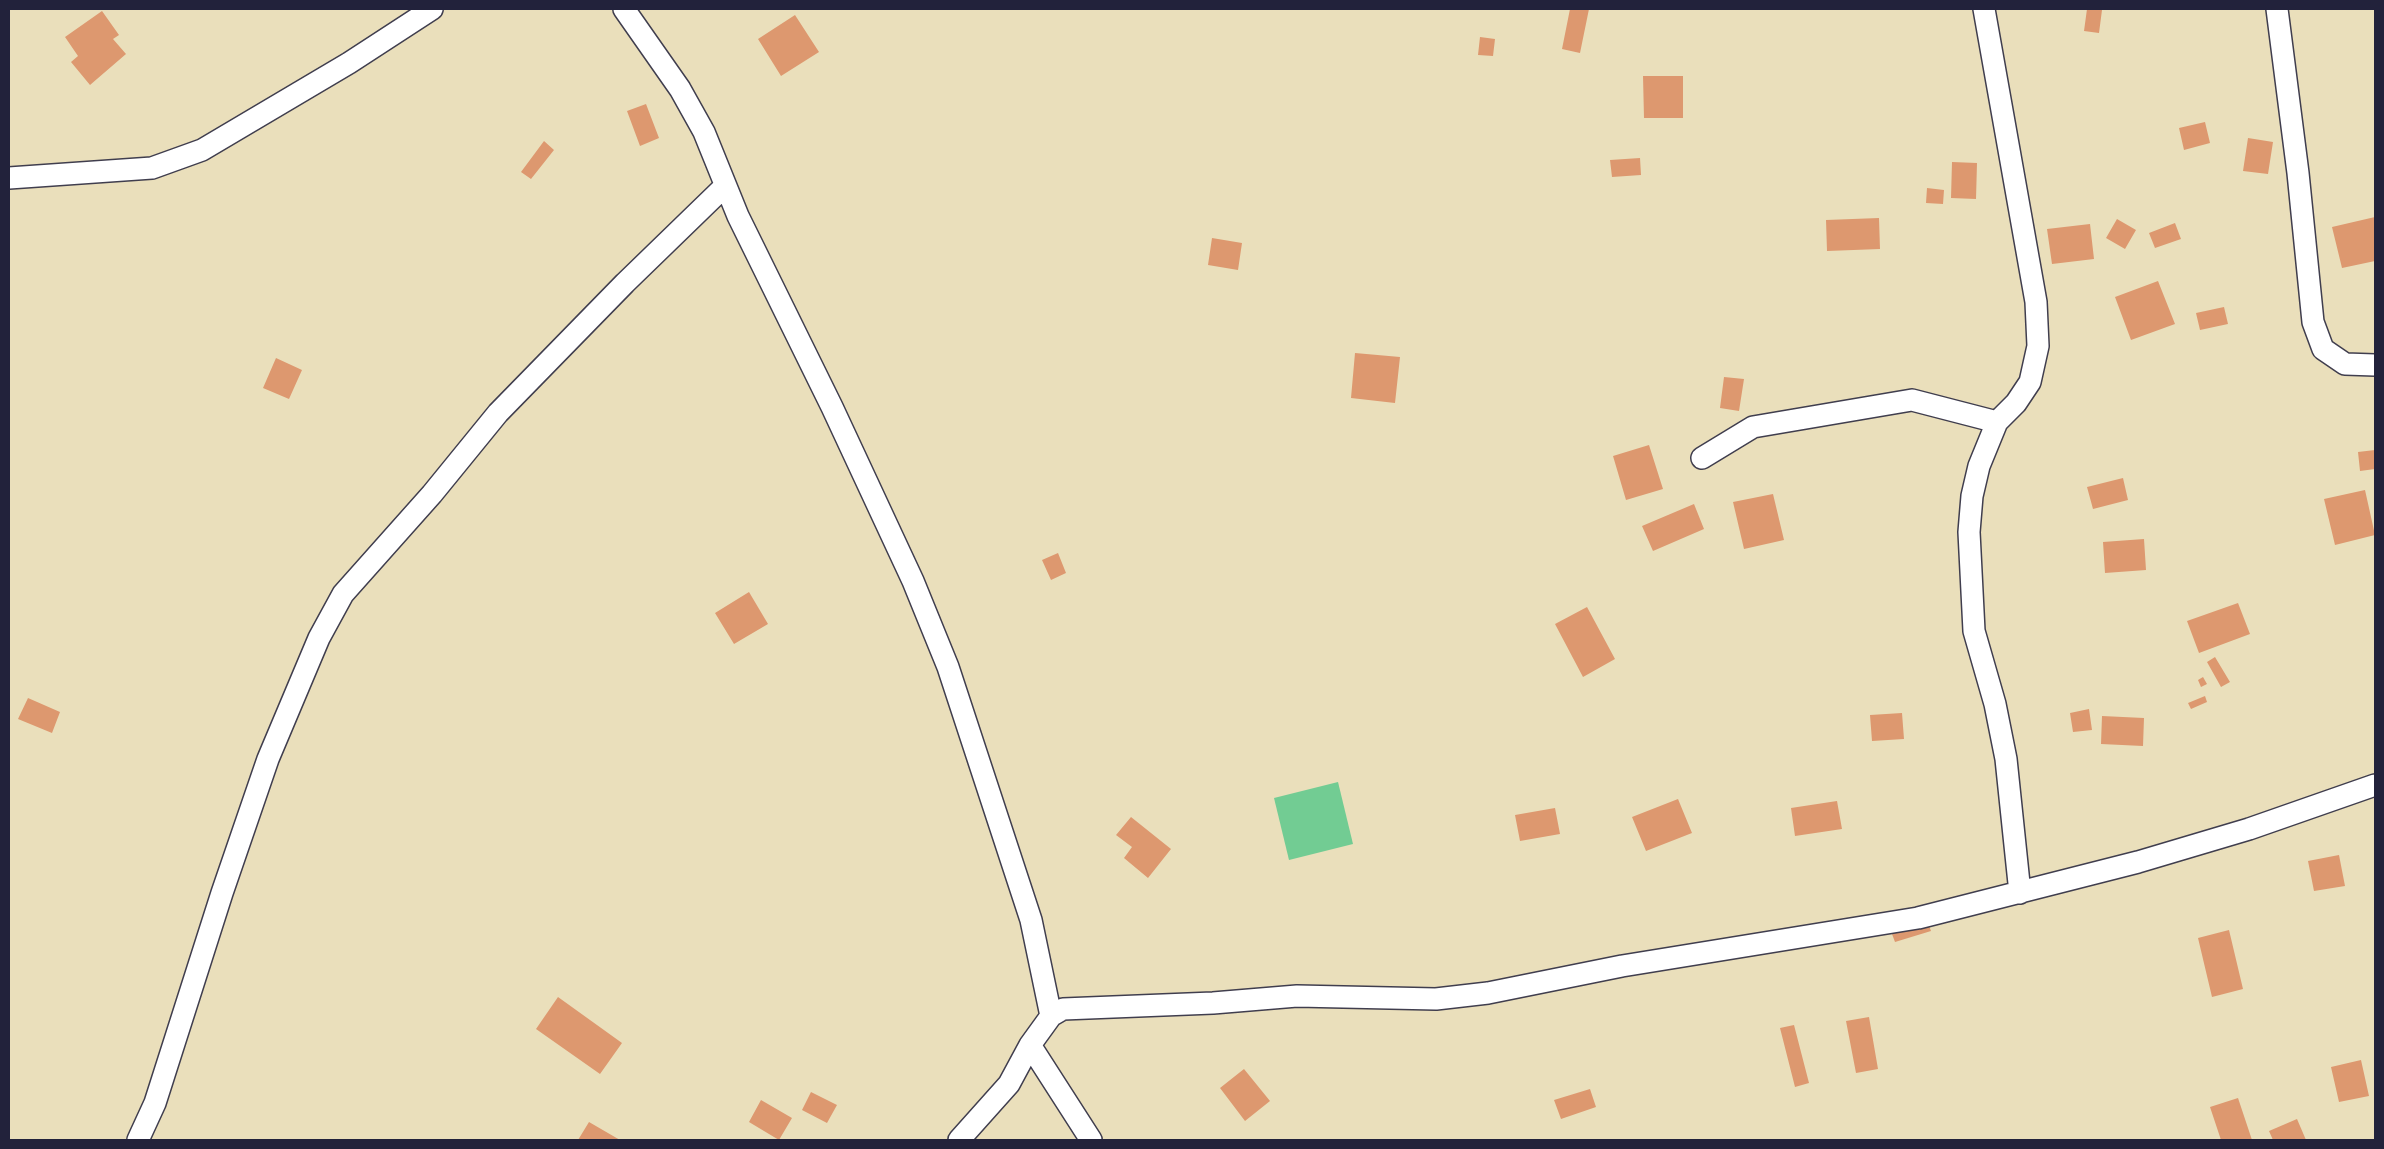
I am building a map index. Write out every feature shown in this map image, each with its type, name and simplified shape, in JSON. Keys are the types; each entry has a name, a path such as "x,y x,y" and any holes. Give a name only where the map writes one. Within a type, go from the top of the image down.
{"street":[{"path":"9,178 152,168 202,150 349,63 432,9"},
{"path":"624,9 685,98 704,132 738,216 882,512 948,668 1031,920 1051,1016"},
{"path":"1984,9 2036,302 2038,346 2030,382 2016,403 1997,422 1979,466 1972,496 1969,532 1974,631 1995,704 2006,759 2020,893"},
{"path":"2277,9 2295,143 2313,322 2323,349 2345,364 2375,366"},
{"path":"138,1140 155,1103 222,893 268,759 319,638 343,594 432,494 498,413 624,283 726,186"},
{"path":"1702,458 1753,427 1912,400 1997,422"},
{"path":"960,1140 1009,1084 1030,1045 1051,1016 1063,1009 1213,1003 1297,996 1436,999 1488,993 1622,966 1918,918 2138,862 2249,829 2375,785"},
{"path":"1030,1045 1091,1140"}],"green space":[{"path":"1338,782 1353,844 1289,860 1274,798"}],"building":[{"path":"1570,9 1589,9 1580,53 1562,49"},
{"path":"2087,9 2102,10 2099,33 2084,31"},
{"path":"102,11 119,35 113,39 126,54 90,85 71,62 78,56 65,37"},
{"path":"795,15 819,52 781,76 758,39"},
{"path":"1480,37 1495,39 1493,56 1478,55"},
{"path":"1643,76 1683,76 1683,118 1644,118"},
{"path":"646,104 659,138 640,146 627,111"},
{"path":"2205,122 2210,143 2184,150 2179,128"},
{"path":"2248,138 2273,142 2268,174 2243,171"},
{"path":"544,141 554,150 531,179 521,172"},
{"path":"1640,158 1641,175 1612,177 1610,160"},
{"path":"1952,162 1977,163 1976,199 1951,198"},
{"path":"1927,188 1944,190 1943,204 1926,203"},
{"path":"2375,217 2375,261 2342,268 2332,227"},
{"path":"1879,218 1880,249 1827,251 1826,220"},
{"path":"2117,219 2136,230 2125,249 2106,238"},
{"path":"2175,223 2181,239 2155,248 2149,233"},
{"path":"2090,224 2094,259 2052,264 2047,229"},
{"path":"1212,238 1242,243 1238,270 1208,265"},
{"path":"2158,281 2175,324 2131,340 2115,297"},
{"path":"2224,307 2228,324 2200,330 2196,313"},
{"path":"1355,353 1400,357 1395,403 1351,398"},
{"path":"276,358 302,370 289,399 263,388"},
{"path":"1724,377 1744,379 1739,411 1720,408"},
{"path":"1649,445 1663,489 1626,500 1613,456"},
{"path":"2375,450 2375,469 2360,471 2358,452"},
{"path":"2123,478 2128,500 2093,509 2087,487"},
{"path":"2365,490 2375,535 2335,545 2324,499"},
{"path":"1773,494 1784,540 1744,549 1733,502"},
{"path":"1694,504 1704,529 1653,551 1642,526"},
{"path":"2144,539 2146,570 2105,573 2103,542"},
{"path":"1058,553 1066,573 1051,580 1042,560"},
{"path":"749,592 768,624 734,644 715,613"},
{"path":"2238,603 2250,634 2199,653 2187,621"},
{"path":"1587,607 1615,659 1583,677 1555,624"},
{"path":"2215,657 2230,682 2221,687 2207,662"},
{"path":"2203,677 2207,684 2201,687 2198,680"},
{"path":"2205,696 2207,702 2191,709 2188,703"},
{"path":"28,698 60,712 52,733 18,719"},
{"path":"2089,709 2092,730 2073,732 2070,713"},
{"path":"1902,713 1904,739 1872,741 1870,715"},
{"path":"2102,716 2144,718 2143,746 2101,744"},
{"path":"1678,799 1692,833 1646,851 1632,817"},
{"path":"1837,801 1842,829 1795,836 1791,808"},
{"path":"1555,808 1560,834 1520,841 1515,815"},
{"path":"1131,817 1171,849 1148,878 1124,858 1132,847 1116,835"},
{"path":"2339,855 2345,886 2314,891 2308,861"},
{"path":"1928,923 1931,931 1895,942 1892,934"},
{"path":"2229,930 2243,989 2212,997 2198,938"},
{"path":"558,997 622,1043 600,1074 536,1029"},
{"path":"1869,1017 1878,1069 1856,1073 1846,1021"},
{"path":"1794,1025 1809,1083 1795,1087 1780,1028"},
{"path":"2361,1060 2369,1096 2339,1102 2331,1067"},
{"path":"1244,1069 1270,1101 1245,1121 1220,1088"},
{"path":"1590,1089 1596,1107 1561,1119 1554,1100"},
{"path":"811,1092 837,1105 827,1123 802,1110"},
{"path":"2238,1098 2252,1140 2221,1140 2210,1107"},
{"path":"761,1100 792,1118 779,1140 749,1122"},
{"path":"2297,1119 2306,1140 2273,1140 2269,1131"},
{"path":"589,1122 620,1140 578,1140"}]}
